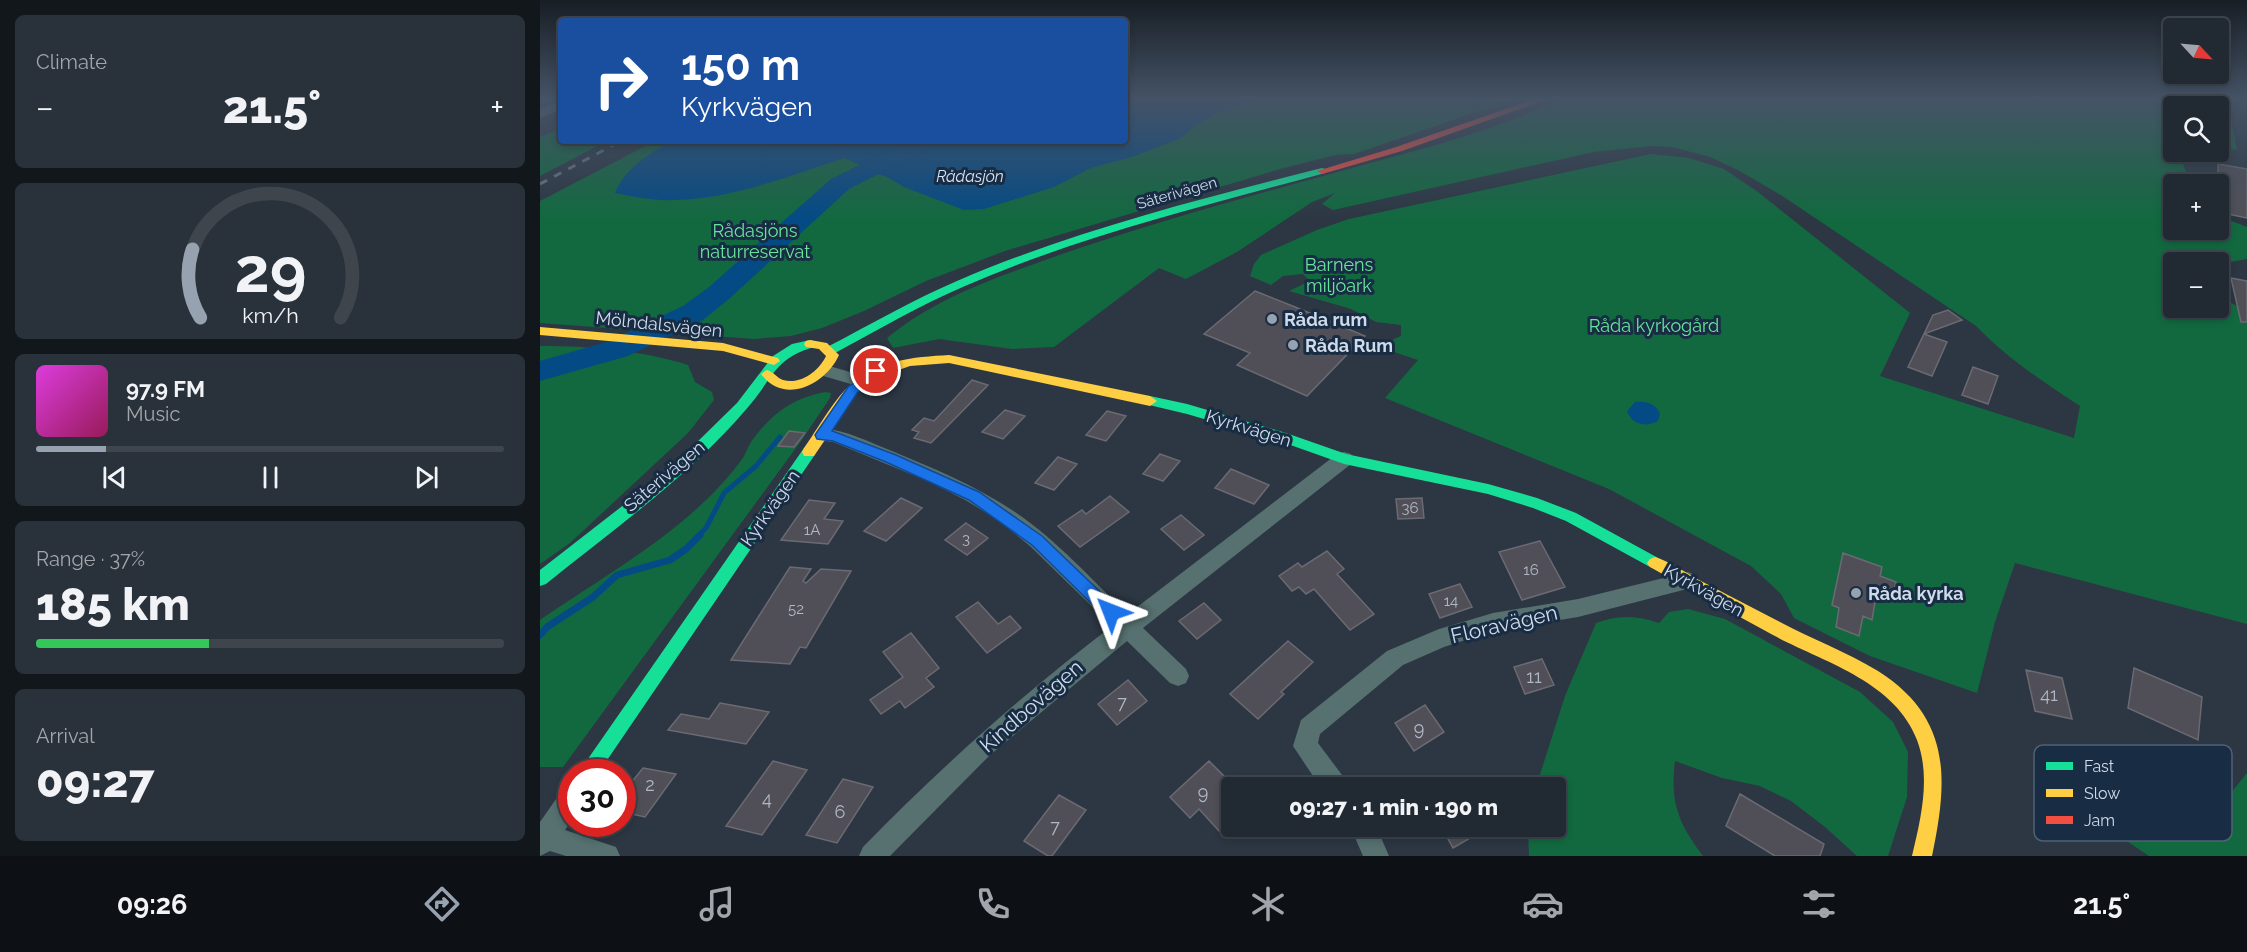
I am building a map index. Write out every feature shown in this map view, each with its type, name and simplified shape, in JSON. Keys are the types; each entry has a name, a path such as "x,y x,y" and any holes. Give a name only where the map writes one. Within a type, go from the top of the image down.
{"street":[{"name":"Säterivägen","path":"831,350 938,293 982,274 1127,225 1428,139"},
{"name":"Mölndalsvägen","path":"540,331 732,349 770,367 770,379 779,384 806,382"},
{"path":"770,367 785,352 805,345 823,346 831,350 833,360 826,371 779,396"},
{"name":"Kyrkvägen","path":"598,759 852,390 876,371 897,363 918,359 949,359 1187,409 1286,438 1344,459 1488,489 1571,517 1878,681 1897,696 1915,717 1927,740 1933,770 1931,814 1922,856"},
{"name":"Säterivägen","path":"540,579 680,466 743,406 770,367"},
{"path":"826,371 861,381"},
{"path":"822,435 835,436 974,496 1037,540 1178,676"},
{"name":"Kindbovägen","path":"872,856 932,794 1000,730 1125,627 1294,501 1344,459"},
{"path":"540,593 600,550"},
{"name":"Floravägen","path":"1328,777 1305,746 1305,735 1309,728 1323,716 1395,658 1440,639 1493,622 1578,608 1688,581"},
{"path":"558,819 543,841 607,856"},
{"path":"1368,837 1376,856"}],"green space":[{"path":"540,139 558,139 558,144 601,144 540,176"},
{"name":"Rådasjöns naturreservat","path":"1128,139 1398,139 1354,154 1335,155 1280,169 1005,251 926,281 864,311 822,328 791,336 754,339 540,323 540,201 649,144 1128,144"},
{"name":"Råda kyrkogård","path":"1454,139 2163,139 2163,162 2182,162 2187,174 2163,174 2163,240 2229,240 2229,220 2247,227 2247,259 2229,262 2229,252 2163,252 2163,318 2229,318 2229,302 2247,311 2247,624 2015,563 1995,622 1977,693 1870,656 1794,618 1781,594 1751,566 1609,489 1385,398 1418,360 1394,352 1392,340 1401,336 1401,325 1376,322 1351,309 1289,291 1310,281 1303,274 1283,276 1271,285 1250,276 1254,264 1261,255 1317,230 1349,219 1651,154 1689,158 1724,169 1758,192 1910,313 1880,376 2074,438 2080,406 2013,359 1976,326 1781,195 1710,157 1672,147 1651,146 1594,152 1333,210 1322,204 1335,193 1312,202 1237,252 1186,279 1159,268 1054,347 1012,349 939,339 893,348 887,338 927,310 970,288 1062,254 1203,210"},
{"name":"Råda kyrkogård","path":"2229,139 2235,139 2237,150 2229,149"},
{"path":"540,346 615,350 688,365 695,382 712,392 714,400 688,433 570,543 540,564"},
{"path":"831,393 830,398 801,441 569,759 558,759 558,767 540,767 540,620 675,528 722,483 743,458 758,432 774,416 792,403 813,395"},
{"path":"1688,609 1725,619 1860,692 1893,722 1908,752 1907,797 1888,856 1857,856 1791,801 1760,786 1722,778 1675,761 1674,788 1678,812 1687,833 1703,856 1529,856 1528,837 1566,837 1566,777 1539,777 1565,696 1596,623 1612,618 1627,617 1643,618 1659,623 1669,612"},
{"path":"2247,773 2247,856 2149,856 2127,841 2232,841 2232,792"}],"water":[{"name":"Rådasjön","path":"1128,139 1179,139 1132,157 1091,168 1054,187 984,209 964,210 875,173 846,187 832,182 860,165 845,158 762,185 697,199 668,200 615,193 631,169 667,144 1128,144"},
{"path":"1635,402 1646,402 1656,407 1660,414 1658,421 1649,424 1635,422 1627,411"}],"building":[{"path":"2218,164 2247,169 2247,218 2229,214 2229,174 2218,174"},
{"path":"2231,278 2247,281 2247,322 2241,322"},
{"name":"Råda Rum","path":"1255,291 1365,336 1307,396 1237,365 1250,353 1204,334"},
{"path":"1948,310 1962,320 1924,334 1933,315"},
{"path":"1924,334 1947,342 1932,376 1908,367"},
{"path":"1973,367 1998,376 1988,404 1962,395"},
{"path":"972,380 988,385 931,443 914,438 919,432 912,430 924,418 934,421"},
{"path":"1005,410 1025,416 1003,439 982,432"},
{"path":"1107,411 1126,416 1106,441 1086,435"},
{"path":"789,431 805,433 794,447 778,446"},
{"path":"1160,454 1180,461 1163,481 1143,474"},
{"path":"1058,457 1077,464 1054,490 1035,483"},
{"path":"1231,469 1269,485 1254,504 1215,488"},
{"path":"1110,496 1129,512 1080,547 1058,526 1082,510 1086,514"},
{"path":"901,498 922,508 886,541 864,531"},
{"path":"1422,498 1424,518 1398,519 1396,499"},
{"path":"809,500 835,503 824,519 843,521 828,544 781,540"},
{"path":"1181,515 1204,535 1184,550 1161,529"},
{"path":"966,523 988,538 967,555 945,540"},
{"path":"1540,541 1565,587 1522,600 1499,552"},
{"path":"1327,551 1344,569 1337,574 1374,614 1350,630 1314,589 1306,594 1299,587 1292,591 1279,576 1298,563 1302,567"},
{"name":"Råda kyrka","path":"1843,553 1882,567 1880,576 1896,582 1893,596 1877,590 1872,620 1863,616 1859,636 1836,627 1839,608 1832,605"},
{"path":"790,567 811,569 803,581 806,583 821,569 851,571 806,648 800,647 790,664 731,660"},
{"path":"1460,584 1472,607 1440,618 1429,594"},
{"path":"978,602 998,624 1010,616 1021,628 987,653 956,617"},
{"path":"1204,603 1221,620 1197,639 1179,621"},
{"path":"911,633 939,668 926,678 934,687 905,708 900,701 881,714 870,700 903,677 883,652"},
{"path":"1288,641 1313,662 1281,692 1284,694 1258,719 1230,694"},
{"path":"1542,659 1554,685 1525,694 1514,667"},
{"path":"2134,668 2202,697 2198,740 2128,708"},
{"path":"2026,670 2062,678 2072,719 2035,711"},
{"path":"1128,680 1147,701 1117,725 1098,704"},
{"path":"720,703 769,712 746,744 668,730 681,714 709,719"},
{"path":"1425,705 1444,732 1414,751 1395,723"},
{"path":"773,761 807,770 762,835 726,826"},
{"path":"1209,761 1225,777 1221,777 1221,829 1219,831 1199,809 1190,818 1170,797"},
{"path":"643,768 676,774 645,817 636,815 636,777"},
{"path":"843,779 873,787 837,843 806,835"},
{"path":"1740,794 1824,844 1820,856 1775,856 1726,826"},
{"path":"1059,795 1086,810 1052,856 1048,856 1024,841"},
{"path":"1447,837 1472,837 1453,848"}],"waterway":[{"path":"540,371 617,349 693,313 719,293 840,184 920,144"},
{"path":"698,536 706,528 724,493 756,466 780,437"},
{"path":"540,635 547,627 593,597 617,575 670,560 700,535"}],"railway":[{"path":"540,184 615,144"}],"traffic: fast":[{"path":"831,350 905,310 962,283 1024,259 1151,218 1322,171"},
{"path":"540,579 644,497 695,453 742,406 770,368 786,352 810,344"},
{"path":"1150,401 1187,409 1286,438 1344,459 1488,489 1537,504 1571,517 1655,563"},
{"path":"598,759 809,452"}],"traffic: slow":[{"path":"540,331 723,347 774,361"},
{"path":"767,374 784,385 804,383 814,378 829,364 833,355 823,346 810,344"},
{"path":"809,452 852,390 874,374 909,362 949,359 1150,401"},
{"path":"1655,563 1782,632 1863,671 1895,694 1913,715 1922,731 1933,767 1933,797 1922,856"}],"traffic: jam":[{"path":"1322,171 1428,139"}],"place":[{"name":"Råda rum","path":"1272,319"},
{"name":"Råda Rum","path":"1293,345"},
{"name":"Råda kyrka","path":"1856,593"}],"route":[{"path":"876,371 852,390 822,435 835,436 937,477 974,496 1006,516 1037,540 1111,612"}],"park label":[{"name":"Barnens miljöark","path":"1339,274"}]}
